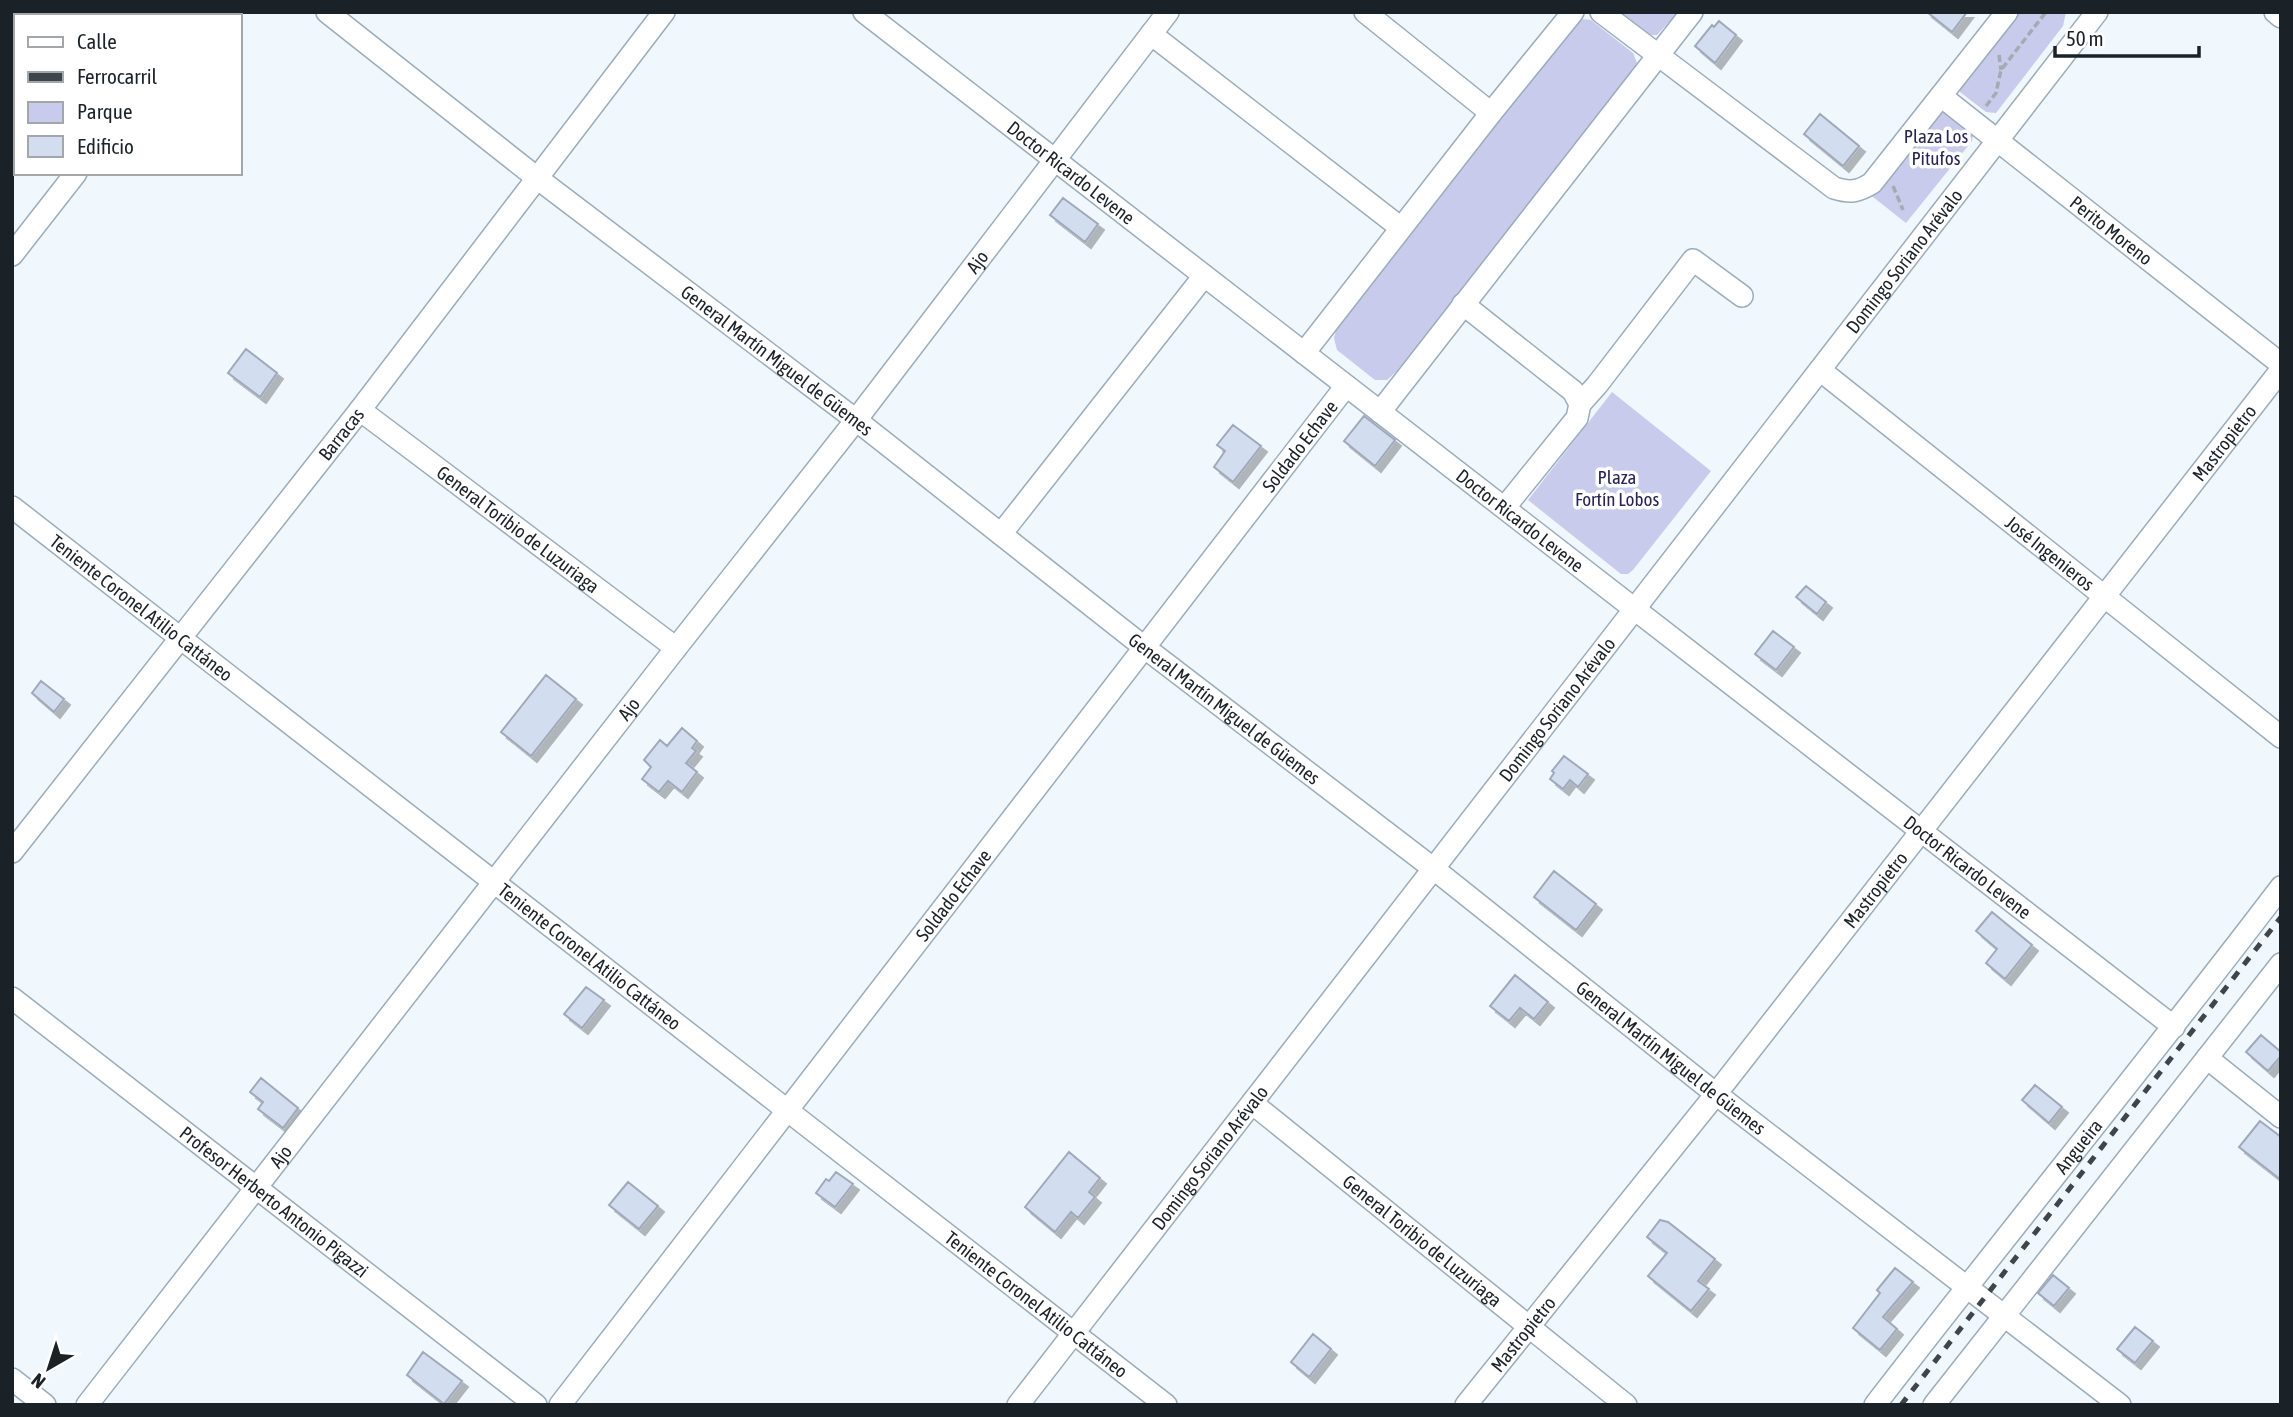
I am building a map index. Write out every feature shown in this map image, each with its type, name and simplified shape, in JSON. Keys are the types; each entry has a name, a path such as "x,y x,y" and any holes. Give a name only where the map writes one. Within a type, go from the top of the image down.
{"street":[{"name":"General Martín Miguel de Güemes","path":"327,12 537,178 856,420 1144,647 1434,869 1716,1094 2120,1405"},
{"name":"Barracas","path":"12,852 360,410 664,12"},
{"name":"Doctor Ricardo Levene","path":"864,12 2174,1027"},
{"name":"Ajo","path":"87,1405 856,420 1168,12"},
{"path":"1365,12 1491,113"},
{"path":"1304,353 1573,12"},
{"path":"1601,12 1833,188 1847,192 1860,190 1872,183 2007,12"},
{"path":"1380,412 1692,12"},
{"name":"Domingo Soriano Arévalo","path":"1018,1405 2097,12"},
{"path":"2275,12 2281,17"},
{"path":"1151,34 1401,228"},
{"name":"Perito Moreno","path":"1941,96 2281,363"},
{"path":"12,256 74,175"},
{"path":"1505,507 1577,418 1580,404 1693,260 1741,296"},
{"path":"1001,534 1204,275"},
{"path":"1463,304 1573,391 1580,404"},
{"name":"José Ingenieros","path":"1820,370 2281,737"},
{"name":"Mastropietro","path":"1465,1405 1716,1094 2281,370"},
{"name":"Soldado Echave","path":"560,1405 1346,386"},
{"name":"General Toribio de Luzuriaga","path":"360,410 676,648"},
{"name":"Teniente Coronel Atilio Cattáneo","path":"12,507 1166,1405"},
{"name":"Angueira","path":"1875,1405 1965,1287 2174,1027 2281,887"},
{"path":"1934,1405 2281,964"},
{"name":"Profesor Herberto Antonio Pigazzi","path":"12,998 536,1405"},
{"path":"2207,1058 2281,1116"},
{"name":"General Toribio de Luzuriaga","path":"1252,1103 1626,1405"},
{"path":"12,1379 45,1405"}],"path":[{"path":"1958,141 1996,93 2001,70 2046,12"}],"green space":[{"path":"1616,12 1678,12 1657,35 1645,35"},
{"name":"Plaza Los Pitufos","path":"2017,12 2066,12 2063,26 1996,113 1986,112 1960,92 1958,84"},
{"path":"1583,19 1591,20 1633,53 1637,63 1634,72 1396,372 1387,380 1375,380 1337,350 1334,338 1337,326 1574,25"},
{"name":"Plaza Los Pitufos","path":"1946,108 1974,131 1972,141 1906,223 1868,193 1934,110"},
{"name":"Plaza Fortín Lobos","path":"1612,392 1711,471 1628,574 1621,574 1528,500"}],"building":[{"path":"1927,12 1967,12 1952,32"},
{"path":"1719,21 1736,35 1715,63 1695,46 1712,25 1714,27"},
{"path":"1820,114 1859,146 1843,166 1804,134"},
{"path":"1063,198 1098,224 1085,242 1050,215"},
{"path":"246,349 277,373 260,397 228,373"},
{"path":"1364,416 1395,440 1375,466 1344,441"},
{"path":"1233,425 1261,446 1233,482 1214,467 1225,451 1217,445"},
{"path":"1806,586 1826,602 1817,614 1796,597"},
{"path":"1773,631 1794,647 1776,670 1755,654"},
{"path":"546,675 576,699 531,756 501,732"},
{"path":"41,681 64,699 54,712 32,693"},
{"path":"682,728 697,741 692,748 696,751 686,763 697,772 682,792 668,781 659,792 642,779 651,767 644,760 660,740 667,746"},
{"path":"1564,756 1588,774 1578,787 1570,780 1563,789 1550,779 1554,773 1552,771"},
{"path":"1554,871 1596,904 1576,930 1534,897"},
{"path":"1992,912 2032,945 2005,979 1986,963 1997,949 1976,931"},
{"path":"1515,975 1548,1002 1534,1019 1520,1008 1509,1021 1490,1006"},
{"path":"586,987 604,1000 582,1028 564,1014"},
{"path":"2261,1035 2281,1052 2281,1056 2268,1071 2246,1052"},
{"path":"261,1078 298,1108 283,1128 258,1109 263,1102 250,1092"},
{"path":"2035,1085 2062,1107 2049,1123 2022,1100"},
{"path":"2260,1121 2281,1137 2281,1180 2239,1147"},
{"path":"1069,1152 1100,1178 1089,1192 1095,1197 1078,1218 1071,1212 1055,1232 1025,1207"},
{"path":"836,1172 853,1184 835,1207 816,1193 826,1179 829,1181"},
{"path":"628,1182 658,1206 639,1229 609,1205"},
{"path":"1660,1220 1668,1222 1715,1259 1698,1281 1709,1289 1691,1311 1648,1276 1667,1253 1647,1237"},
{"path":"1895,1268 1913,1282 1883,1317 1897,1329 1880,1350 1853,1328 1880,1293 1877,1290"},
{"path":"2053,1275 2069,1288 2054,1306 2038,1293"},
{"path":"2135,1327 2153,1341 2135,1363 2117,1349"},
{"path":"1313,1334 1331,1349 1309,1377 1291,1362"},
{"path":"423,1352 462,1381 444,1404 407,1375"}],"railway":[{"path":"1901,1405 2281,917"}]}
